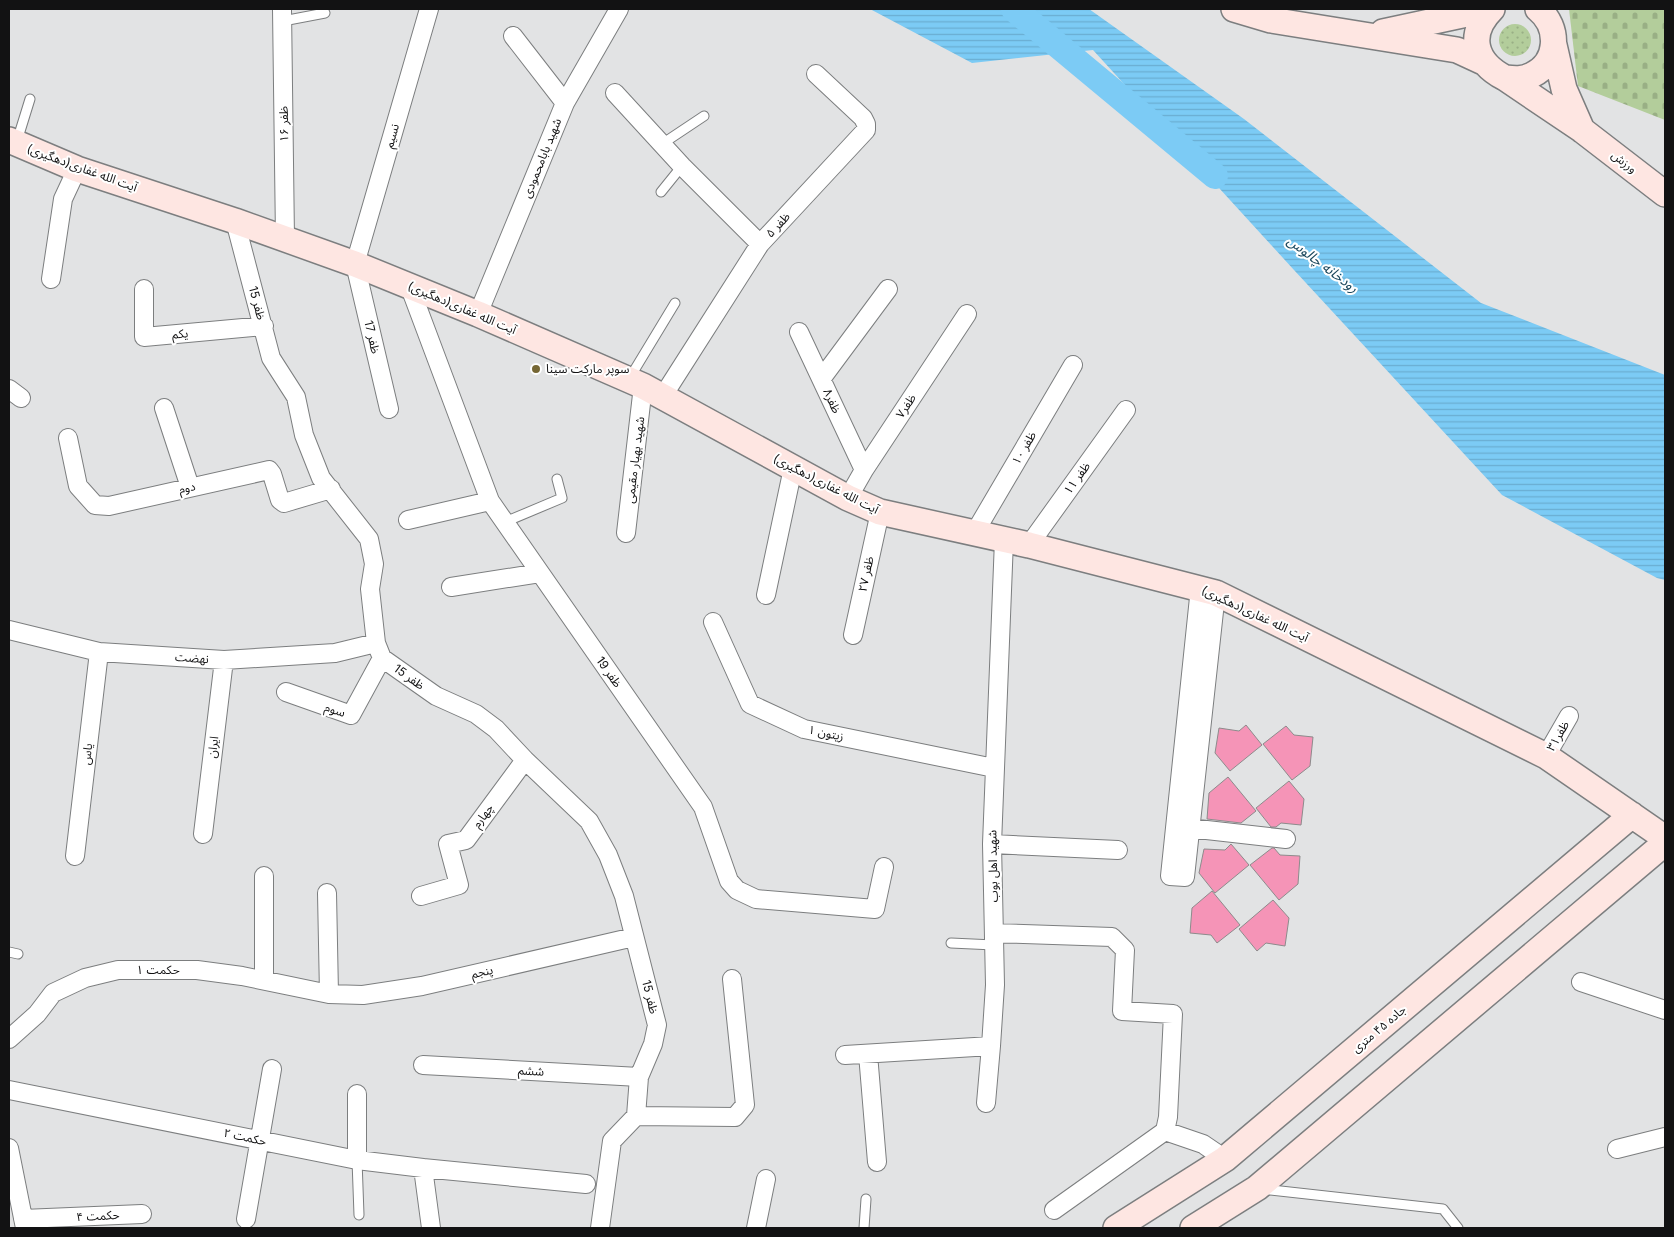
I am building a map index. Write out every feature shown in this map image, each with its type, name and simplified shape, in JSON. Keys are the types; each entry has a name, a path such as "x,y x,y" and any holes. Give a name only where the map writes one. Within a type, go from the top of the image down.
{"street":[{"name":"نسیم","path":"355,264 429,9"},
{"name":"ورزش","path":"1234,9 1270,20 1298,20 1457,50 1483,62 1493,72 1505,78 1582,130 1665,194"},
{"path":"1371,35 1491,9"},
{"path":"1483,62 1478,52 1476,40 1481,22 1491,9"},
{"path":"1538,9 1549,20 1553,29 1564,89 1582,130"},
{"name":"شهید بابامحمودی","path":"478,314 565,103 612,11"},
{"name":"ظفر ۱۶","path":"282,15 285,240"},
{"path":"1505,78 1525,78 1542,69 1550,58 1553,29"},
{"path":"513,36 565,103"},
{"name":"ظفر ۵","path":"645,387 760,244 866,130 863,118 816,74"},
{"path":"615,92 682,166 760,244"},
{"name":"آیت الله غفاری(دهگیری)","path":"12,142 77,169 235,221 355,264 478,314 645,387 848,498 880,512 975,532 1208,591 1546,756 1665,838"},
{"path":"51,280 63,200 77,169"},
{"name":"ظفر 15","path":"235,221 271,358 296,397 304,435 321,478 369,539 374,564 370,589 379,651 436,696 476,714 496,730 589,821 608,855 624,896 657,1025 653,1044 639,1077 636,1116"},
{"name":"ظفر 17","path":"355,264 389,409"},
{"name":"ظفر 19","path":"409,285 490,501 703,807 729,881 737,890 756,899 875,909 884,867"},
{"name":"یکم","path":"144,288 144,337 264,326"},
{"path":"822,378 888,289"},
{"name":"ظفر۷","path":"848,498 864,470 967,314"},
{"name":"ظفر۸","path":"799,332 864,470"},
{"name":"ظفر ۱۰","path":"975,532 1073,365"},
{"name":"شهید بهیار مقیمی","path":"626,533 645,387"},
{"path":"164,408 190,487"},
{"name":"ظفر ۱۱","path":"1028,545 1126,410"},
{"name":"دوم","path":"68,438 78,486 95,505 109,506 269,470 280,500 284,503 330,489"},
{"path":"766,595 793,468"},
{"path":"408,520 490,501"},
{"name":"ظفر ۲۷","path":"853,634 880,512"},
{"name":"شهید اهل بوب","path":"986,1103 995,985 992,844 1004,540"},
{"path":"451,587 540,573"},
{"path":"1208,591 1183,827 1286,839"},
{"name":"زیتون ۱","path":"713,622 750,704 804,729 994,768"},
{"name":"نهضت","path":"9,630 99,652 224,660 379,651"},
{"name":"سوم","path":"286,692 351,715 379,651"},
{"name":"یاس","path":"76,856 99,652"},
{"name":"ایران","path":"203,834 224,660"},
{"name":"ظفر۳۱","path":"1546,756 1569,716"},
{"name":"چهارم","path":"421,896 459,885 448,844 466,840 525,760"},
{"name":"جاده ۴۵ متری","path":"1116,1228 1225,1159 1632,814"},
{"path":"1193,1228 1257,1188 1665,843"},
{"path":"992,844 1118,850"},
{"path":"264,876 264,980"},
{"path":"327,893 329,994"},
{"name":"پنجم","path":"329,994 363,995 422,986 634,937"},
{"path":"994,939 1112,938 1125,950 1122,1012 1173,1014 1166,1131 1054,1210"},
{"name":"حکمت ۱","path":"9,1039 37,1014 53,993 85,978 118,970 197,970 264,980 329,994"},
{"path":"600,1228 612,1141 636,1116 735,1117 746,1105 732,978"},
{"path":"1580,982 1665,1010"},
{"path":"845,1055 991,1046"},
{"path":"868,1054 876,1162"},
{"name":"ششم","path":"423,1065 639,1077"},
{"path":"246,1219 272,1069"},
{"name":"حکمت ۲","path":"9,1090 356,1160 586,1184"},
{"path":"356,1160 357,1094"},
{"path":"1166,1131 1203,1144 1225,1159"},
{"path":"1617,1149 1665,1137"},
{"path":"9,1148 24,1224"},
{"path":"423,1168 431,1228"},
{"path":"756,1228 766,1179"},
{"name":"حکمت ۴","path":"24,1224 142,1214"}],"lane":[{"path":"282,15 326,13"},
{"path":"12,142 30,98"},
{"path":"662,144 704,116"},
{"path":"661,192 682,166"},
{"path":"645,387 675,303"},
{"path":"505,522 562,498 557,479"},
{"path":"951,943 994,939"},
{"path":"356,1160 359,1215"},
{"path":"1257,1188 1443,1208 1458,1228"},
{"path":"864,1228 866,1199"}],"green space":[{"path":"1569,9 1665,9 1665,120 1578,86"},
{"path":"1515,24 1521,25 1526,29 1530,34 1530,46 1526,51 1521,55 1515,56 1509,55 1504,51 1500,46 1499,40 1500,34 1504,29 1509,25"}],"water":[{"path":"870,9 1089,9 1244,119 1481,303 1665,375 1665,580 1657,578 1502,495 1093,50 972,63"}],"building":[{"path":"1246,725 1262,745 1230,771 1215,753 1219,728 1239,731"},
{"path":"1286,726 1294,735 1313,737 1310,766 1292,780 1263,744"},
{"path":"1228,777 1256,811 1241,823 1207,819 1209,793"},
{"path":"1289,781 1304,799 1301,825 1281,823 1276,827 1271,827 1256,808"},
{"path":"1231,844 1249,865 1215,893 1199,873 1204,849 1225,850"},
{"path":"1272,848 1280,855 1300,856 1298,884 1279,900 1250,865"},
{"path":"1212,891 1240,925 1217,943 1211,935 1190,933 1192,908"},
{"path":"1273,900 1289,918 1285,946 1266,943 1257,951 1239,929"}],"waterway":[{"name":"رودخانه چالوس","path":"1014,9 1215,176"}],"place":[{"name":"سوپر مارکت سینا","path":"536,369"}]}
